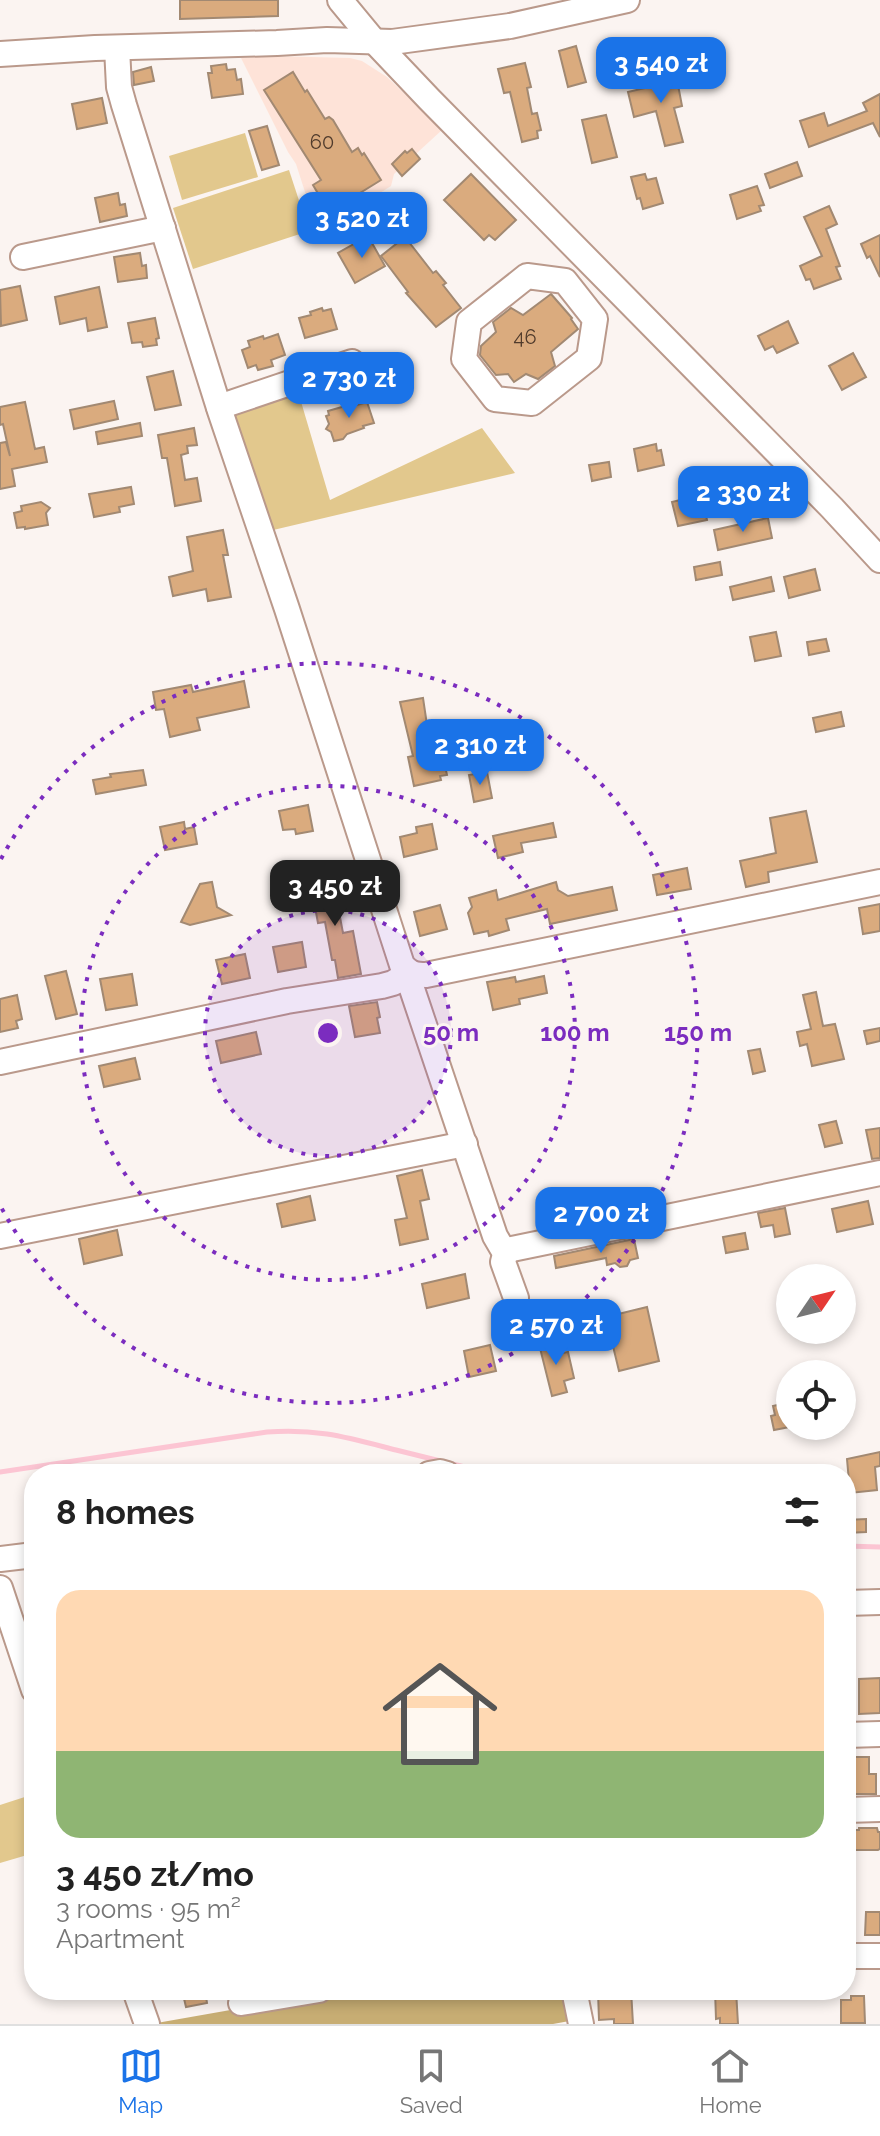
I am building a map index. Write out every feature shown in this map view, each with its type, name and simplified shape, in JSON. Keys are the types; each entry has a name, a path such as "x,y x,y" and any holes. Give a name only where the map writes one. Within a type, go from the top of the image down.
{"street":[{"path":"340,0 373,40 880,560"},
{"path":"0,54 327,40 392,42 510,26 627,0"},
{"path":"117,48 119,87 219,407 399,959 409,973 495,1236 506,1251"},
{"path":"23,257 163,228"},
{"path":"527,276 565,281 580,300 595,319 589,358 532,403 495,399 464,359 469,322 527,276"},
{"path":"580,300 605,279"},
{"path":"219,407 352,362"},
{"path":"0,1062 287,1001 382,986 409,973 435,973 880,882"},
{"path":"0,1236 465,1144"},
{"path":"506,1251 880,1173"},
{"path":"506,1251 503,1262 516,1298"},
{"path":"0,1559 24,1556"},
{"path":"0,1588 24,1660"},
{"path":"856,1603 880,1602"},
{"path":"856,1735 880,1734"},
{"path":"856,1810 880,1809"},
{"path":"856,1956 880,1956"},
{"path":"139,2000 147,2024"},
{"path":"241,2003 259,2000"},
{"path":"576,2000 581,2024"}],"shaded area":[{"path":"271,56 362,61 387,77 442,130 394,174 391,186 321,230 314,220 296,164 241,58"},
{"path":"245,133 258,177 182,200 169,156"},
{"path":"289,170 309,231 193,269 173,208"},
{"path":"297,388 330,500 482,428 515,473 269,531 232,417 234,409"},
{"path":"24,1797 24,1856 0,1863 0,1805"},
{"path":"288,2000 567,2000 575,2020 553,2024 151,2024"}],"building":[{"path":"180,0 278,0 278,16 180,19"},
{"path":"576,46 586,82 568,87 559,51"},
{"path":"525,63 531,87 527,88 532,114 537,113 541,130 537,131 538,138 522,142 510,92 504,93 498,69"},
{"path":"226,64 227,70 235,69 237,80 241,79 243,94 212,98 208,73 212,73 211,66"},
{"path":"151,67 154,81 134,85 133,72"},
{"path":"675,69 682,106 674,108 683,142 665,146 656,111 634,117 628,92 662,84 660,72"},
{"path":"293,72 325,119 329,117 333,120 352,152 358,148 362,155 364,153 381,180 329,212 313,185 321,180 264,90"},
{"path":"880,94 880,137 873,123 809,147 800,121 824,113 828,126 867,111 863,103"},
{"path":"102,98 107,123 77,129 72,104"},
{"path":"606,115 617,157 592,163 582,120"},
{"path":"267,126 279,165 262,170 249,131"},
{"path":"412,149 420,159 402,176 392,164 405,151 407,153"},
{"path":"797,162 802,176 770,188 765,174"},
{"path":"471,174 516,220 495,240 489,235 484,240 444,200"},
{"path":"645,174 647,180 656,178 663,203 643,209 631,177"},
{"path":"757,186 764,205 759,206 761,211 737,219 730,195"},
{"path":"118,193 120,205 125,204 127,216 100,222 95,198"},
{"path":"829,206 837,224 826,229 840,266 836,267 841,279 814,289 800,266 822,256 804,217"},
{"path":"880,235 880,277 861,244"},
{"path":"368,236 385,266 355,283 338,253"},
{"path":"405,237 433,273 436,271 446,283 443,285 461,308 436,327 406,293 381,256"},
{"path":"140,253 142,266 146,265 147,278 118,282 114,257"},
{"path":"20,286 27,320 1,326 0,290"},
{"path":"99,287 107,327 88,331 86,318 60,324 55,297"},
{"path":"551,294 578,329 551,352 555,366 538,379 526,374 514,382 508,374 496,375 480,355 481,346 496,332 493,322 511,308 523,315"},
{"path":"322,308 323,311 331,309 337,329 305,338 299,318"},
{"path":"155,318 159,338 156,339 157,345 143,347 142,342 132,343 128,323"},
{"path":"788,321 798,343 777,353 773,346 765,350 758,336"},
{"path":"278,334 285,355 271,360 273,366 258,370 256,365 248,368 242,350 250,347 248,341"},
{"path":"853,353 866,377 842,390 829,366"},
{"path":"173,371 181,405 155,410 147,377"},
{"path":"114,401 118,419 74,429 70,410"},
{"path":"25,402 35,449 44,447 47,462 12,469 15,486 0,489 0,443 6,442 10,456 3,424 0,425 0,407"},
{"path":"367,402 374,423 334,441 331,432 326,429 329,424 328,411"},
{"path":"140,423 142,436 98,444 96,432"},
{"path":"194,428 197,445 187,446 188,453 181,455 185,480 197,478 201,501 175,506 167,458 162,458 158,435"},
{"path":"656,444 657,451 661,450 664,465 638,471 634,449"},
{"path":"609,462 611,477 592,481 589,465"},
{"path":"131,487 134,504 119,507 120,512 94,517 89,494"},
{"path":"701,495 707,520 678,526 672,502"},
{"path":"41,502 50,508 46,513 48,525 17,528 14,513 22,511 21,506"},
{"path":"768,518 772,538 718,550 714,530"},
{"path":"223,530 228,555 223,555 231,597 208,601 206,589 173,596 169,577 193,571 187,537"},
{"path":"720,562 722,575 696,580 694,567"},
{"path":"815,569 820,590 789,598 784,577"},
{"path":"771,577 774,591 733,600 730,587"},
{"path":"776,632 781,656 755,661 750,637"},
{"path":"826,639 829,651 809,655 807,642"},
{"path":"244,681 249,707 197,718 200,730 170,737 164,709 156,710 153,692 191,685 193,692"},
{"path":"423,698 431,752 436,751 437,758 443,757 447,775 440,776 441,780 414,786 408,757 413,756 400,702"},
{"path":"841,712 844,726 816,732 813,718"},
{"path":"143,770 146,785 96,794 93,780 111,777 110,774"},
{"path":"487,772 492,798 474,802 469,775"},
{"path":"308,805 313,831 296,834 295,829 283,830 279,811"},
{"path":"806,811 817,862 768,872 769,882 746,887 740,861 776,853 770,818"},
{"path":"184,822 185,829 194,827 197,844 165,850 160,827"},
{"path":"553,823 556,837 521,843 523,852 498,858 493,836"},
{"path":"432,824 437,849 404,857 400,837 417,833 416,827"},
{"path":"687,868 691,889 657,895 653,875"},
{"path":"332,875 343,933 353,931 361,974 338,978 325,922 318,923 310,880"},
{"path":"212,882 217,907 231,915 190,925 181,922 200,884"},
{"path":"556,882 558,890 568,896 612,887 617,910 550,924 547,909 506,919 509,930 489,936 488,931 474,934 468,913 472,907 469,898 496,890 498,900"},
{"path":"880,904 880,931 863,934 859,908"},
{"path":"440,905 447,929 420,936 414,912"},
{"path":"302,942 306,967 278,972 273,947"},
{"path":"245,954 250,978 222,984 216,960"},
{"path":"66,971 77,1014 56,1019 45,976"},
{"path":"132,974 137,1005 106,1010 100,979"},
{"path":"544,976 547,993 519,999 520,1004 493,1010 487,982 515,977 516,982"},
{"path":"816,992 823,1026 835,1024 844,1059 812,1066 807,1044 800,1046 797,1032 811,1029 803,995"},
{"path":"17,995 22,1019 16,1021 18,1028 0,1032 0,999"},
{"path":"377,1002 380,1033 355,1037 349,1006"},
{"path":"880,1028 880,1041 867,1044 864,1031"},
{"path":"256,1032 261,1054 221,1063 216,1041"},
{"path":"760,1049 765,1071 753,1074 748,1051"},
{"path":"135,1058 140,1079 104,1087 99,1066"},
{"path":"836,1121 842,1143 825,1147 819,1125"},
{"path":"880,1128 880,1158 872,1159 866,1130"},
{"path":"422,1170 429,1199 420,1201 428,1239 400,1245 395,1220 407,1218 397,1176"},
{"path":"310,1196 315,1220 282,1227 277,1204"},
{"path":"868,1201 873,1224 837,1232 832,1209"},
{"path":"785,1208 790,1234 775,1237 773,1225 761,1227 758,1213"},
{"path":"117,1230 122,1255 84,1264 79,1239"},
{"path":"745,1233 748,1249 726,1253 723,1237"},
{"path":"634,1239 638,1258 630,1260 627,1266 607,1265 606,1258 556,1268 554,1256"},
{"path":"465,1274 469,1298 427,1308 422,1284"},
{"path":"647,1307 659,1361 619,1371 606,1317"},
{"path":"564,1308 568,1326 553,1329 550,1311"},
{"path":"554,1340 558,1354 568,1352 574,1378 564,1381 567,1392 552,1396 539,1344"},
{"path":"490,1345 496,1371 469,1377 464,1351"},
{"path":"776,1405 774,1430 771,1416 775,1415 773,1406"},
{"path":"880,1452 880,1466 875,1467 877,1490 856,1492 856,1464 847,1464 847,1459"},
{"path":"866,1519 866,1532 856,1532 856,1520"},
{"path":"880,1678 880,1713 859,1714 859,1679"},
{"path":"856,1757 869,1757 869,1774 876,1774 876,1794 856,1794"},
{"path":"877,1828 880,1832 880,1849 856,1850 856,1830"},
{"path":"866,1912 880,1912 880,1935 865,1935"},
{"path":"856,1996 864,1996 865,2023 841,2023 841,2000 856,2000"},
{"path":"184,2000 207,2000 207,2003 186,2007"},
{"path":"598,2000 632,2000 633,2024 614,2024 614,2019 599,2020"},
{"path":"715,2000 737,2000 738,2024 720,2024 720,2018 716,2019"}],"waterway":[{"path":"53,1464 285,1431 348,1438 453,1464"},
{"path":"0,1472 24,1468"},
{"path":"856,1546 880,1547"}]}
